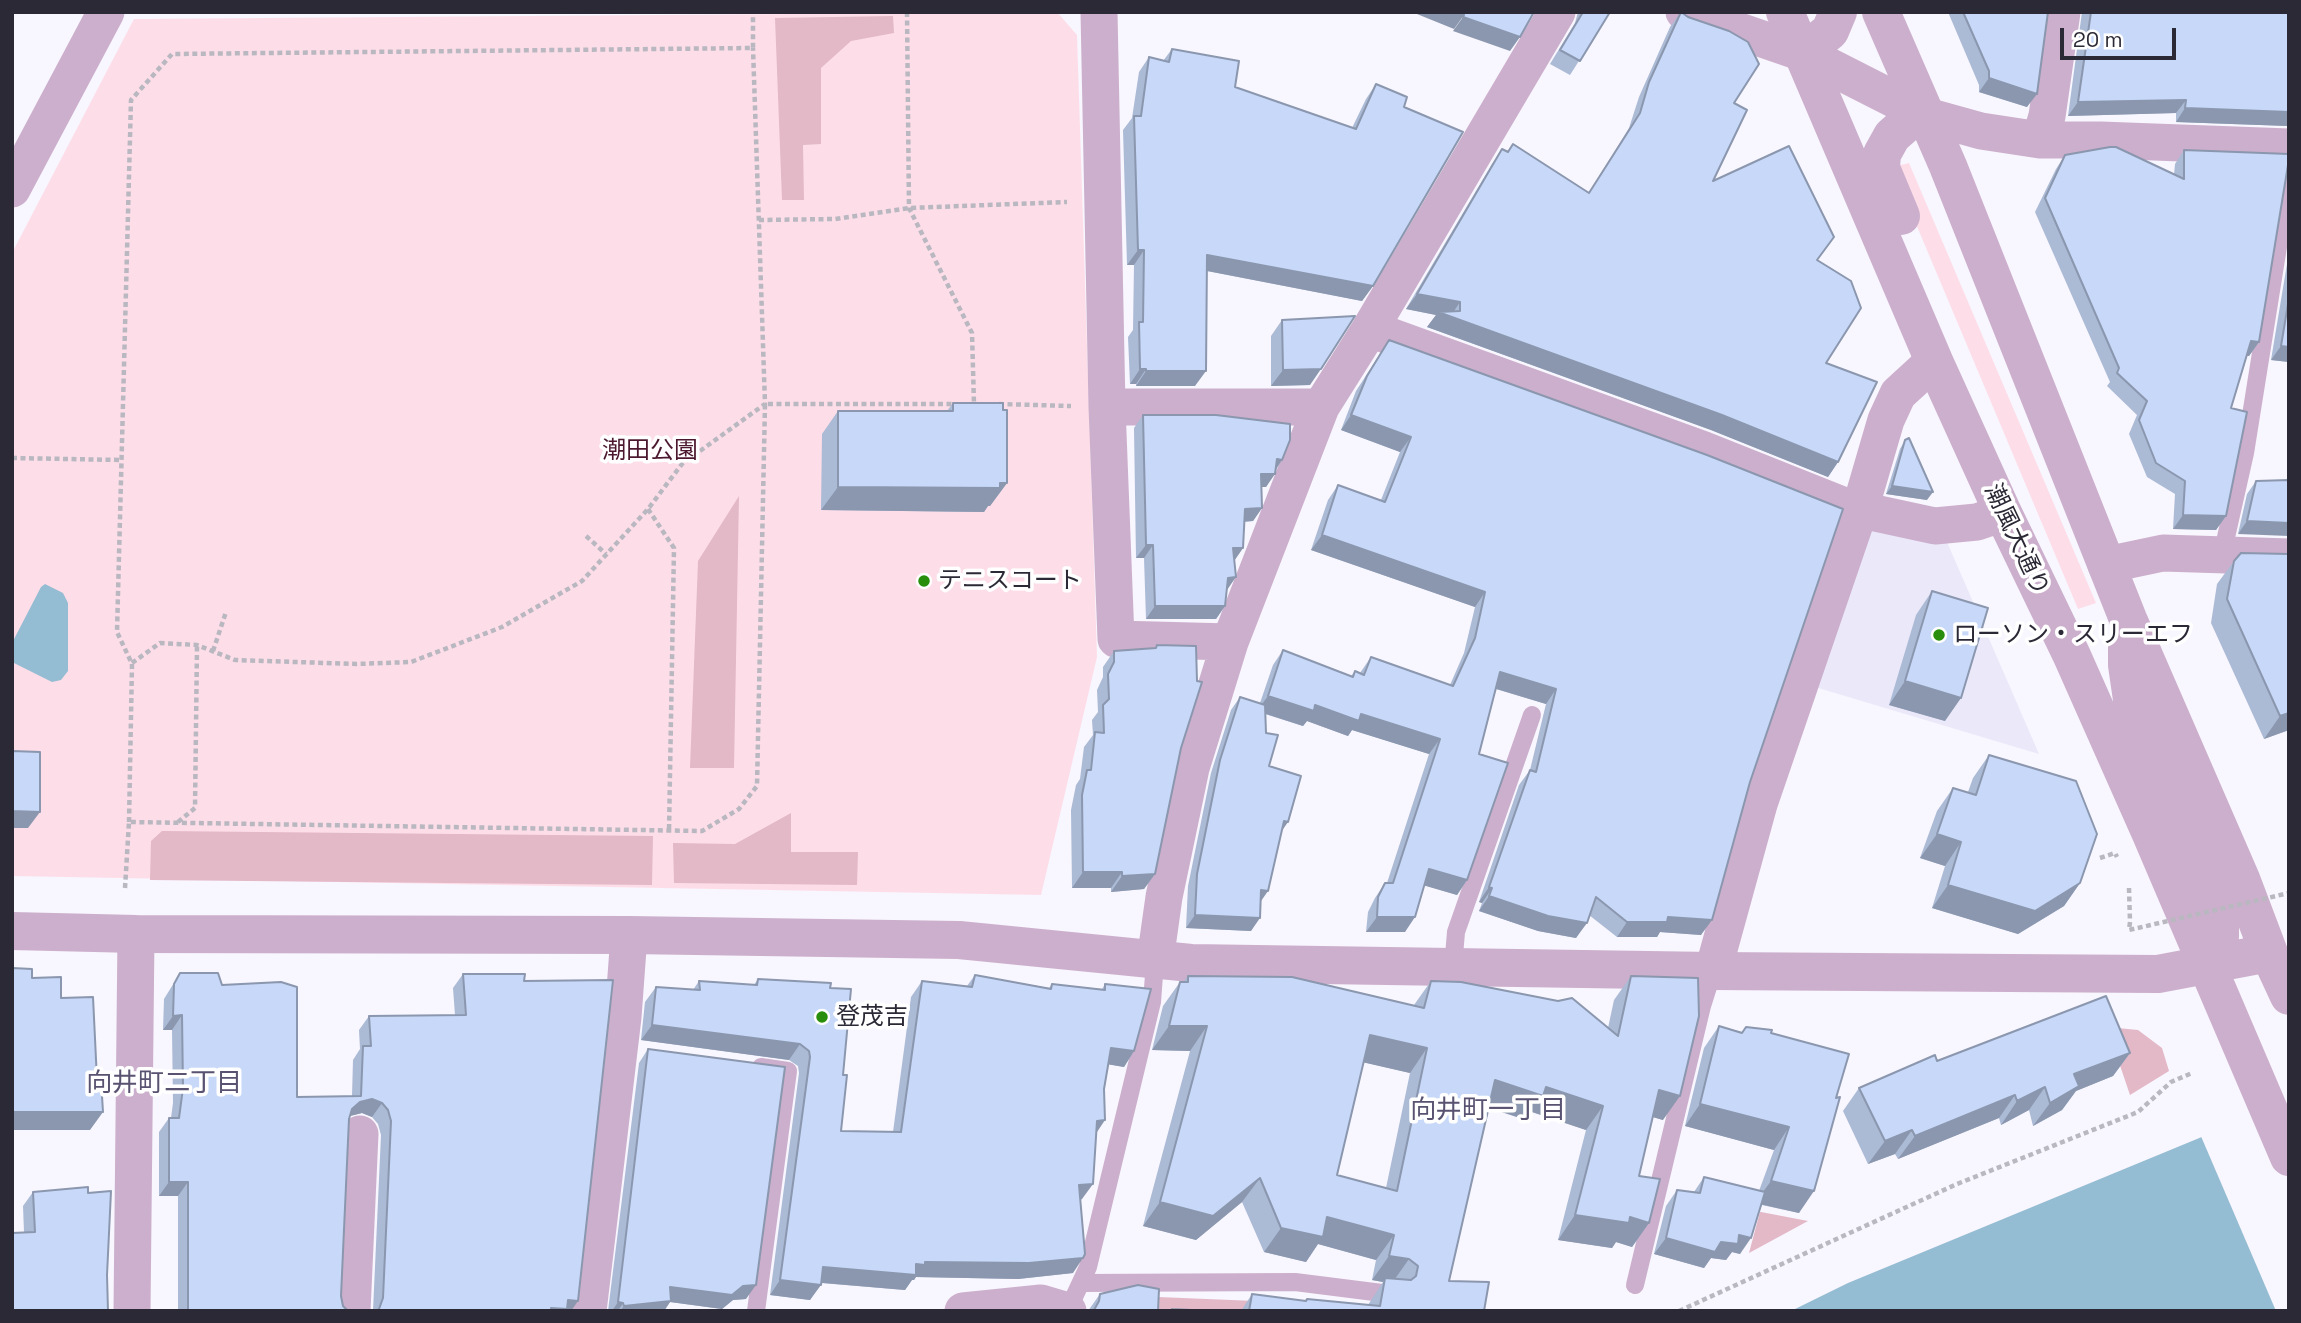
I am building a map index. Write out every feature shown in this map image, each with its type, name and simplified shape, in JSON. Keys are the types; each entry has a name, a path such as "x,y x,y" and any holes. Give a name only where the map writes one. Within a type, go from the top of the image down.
{"street":[{"path":"12,189 106,12"},
{"path":"1099,12 1107,407 1116,639 1230,642"},
{"path":"1155,961 1164,897 1191,768 1230,642 1321,407 1557,12"},
{"path":"1684,12 1803,53 1927,116 1982,131 2040,140 2289,147"},
{"name":"潮風大通り","path":"1785,12 1934,361 2072,656 2289,1157"},
{"path":"1803,53 1830,31 1838,12"},
{"path":"1881,12 1927,116 2128,619 2289,996"},
{"path":"2040,140 2047,116 2062,12"},
{"path":"1370,329 1704,450 1847,507 1935,526 1977,522 2003,513 2004,460 1881,168 1882,154 1892,136 1909,121 1927,116"},
{"path":"1713,971 1759,804 1860,509 1886,419 1899,394 1934,361"},
{"path":"1107,407 1321,407"},
{"path":"2106,565 2163,553 2289,557"},
{"path":"2128,619 2127,665 2135,720 2220,923 2220,937 2206,965"},
{"path":"12,931 136,934 629,934 959,940 1155,961 1713,971 2158,974 2269,953"},
{"path":"132,1311 136,934"},
{"path":"588,1311 626,1050 629,934"},
{"path":"352,1311 360,1134"},
{"path":"963,1311 1073,1301"}],"lane":[{"path":"2222,555 2245,453 2289,178"},
{"path":"1453,968 1456,932 1532,715"},
{"path":"1155,961 1152,1002 1088,1267 1073,1301 1295,1282 1390,1294"},
{"path":"1636,1284 1702,1006 1713,971"},
{"path":"749,1066 788,1071 756,1311"}],"path":[{"path":"129,822 702,831 739,809 757,786 765,404 753,12"},
{"path":"907,12 909,208 972,333 974,404"},
{"path":"125,888 132,664 117,632 131,100 172,54 753,48"},
{"path":"759,220 835,219 909,208 1103,201"},
{"path":"132,664 160,643 197,645 235,660 357,664 411,662 502,627 582,581 648,509 682,464 765,404 1107,407"},
{"path":"12,458 122,460"},
{"path":"648,509 674,548 669,831"},
{"path":"586,536 606,554"},
{"path":"213,651 226,612"},
{"path":"177,823 195,808 197,645"},
{"path":"2100,858 2115,853 2119,861"},
{"path":"2126,881 2130,890 2129,930 2289,893"},
{"path":"1679,1311 1957,1184 2137,1112 2171,1082 2192,1073"}],"shaded area":[{"path":"893,16 894,33 851,41 821,68 821,144 803,145 804,200 782,200 775,18"},
{"path":"739,496 734,768 690,768 698,561"},
{"path":"1869,524 1947,542 2039,754 1815,687"},
{"path":"791,813 791,852 858,852 857,885 674,883 673,843 735,844"},
{"path":"162,831 653,836 652,885 150,880 151,841"},
{"path":"2107,1027 2138,1030 2162,1048 2169,1071 2130,1095"},
{"path":"1761,1212 1808,1221 1749,1253"},
{"path":"1158,1297 1353,1305 1351,1311 1159,1311"}],"green space":[{"name":"潮田公園","path":"1057,12 1077,35 1097,657 1041,895 12,876 12,253 134,19"},
{"path":"1909,163 2096,603 2078,609 1892,167"}],"water":[{"path":"45,584 63,593 68,603 68,671 61,680 52,682 14,663 12,658 12,643"},
{"path":"2289,1101 2289,1311 1791,1311 1848,1283"}],"pier":[{"path":"2289,1097 2289,1311 2276,1311 2200,1134"}],"building":[{"path":"1458,12 1534,12 1520,37 1463,17 1464,15"},
{"path":"1583,12 1610,12 1580,61 1560,50"},
{"path":"1681,12 1729,31 1748,42 1759,64 1734,103 1747,110 1713,181 1789,146 1834,237 1817,260 1851,281 1861,308 1826,363 1877,382 1838,462 1722,415 1438,312 1460,311 1460,302 1417,294 1502,149 1508,152 1513,144 1589,193 1640,113 1649,82"},
{"path":"1963,12 2048,12 2037,94 1989,78 1989,71"},
{"path":"2091,12 2289,12 2289,112 2185,108 2186,100 2078,102"},
{"path":"1172,49 1239,61 1235,87 1356,129 1376,84 1407,97 1404,107 1463,132 1373,286 1207,255 1206,371 1140,369 1139,322 1143,322 1144,250 1138,250 1134,116 1141,116 1149,57 1169,62"},
{"path":"2116,147 2184,179 2184,150 2289,154 2259,342 2251,341 2231,408 2247,412 2226,516 2183,515 2185,481 2156,463 2139,420 2147,401 2117,373 2119,368 2045,198 2065,155"},
{"path":"2289,298 2289,347 2281,346"},
{"path":"1355,316 1321,369 1283,370 1282,320"},
{"path":"1389,340 1707,455 1843,509 1750,782 1712,920 1668,917 1667,922 1627,922 1596,897 1587,923 1548,916 1489,896 1492,888 1489,887 1530,770 1536,772 1556,689 1500,672 1479,754 1508,763 1467,880 1429,869 1415,917 1377,917 1378,897 1385,883 1393,883 1440,739 1361,714 1359,721 1315,705 1314,711 1268,696 1283,650 1353,677 1355,671 1364,675 1371,657 1453,686 1475,638 1485,592 1322,535 1338,485 1385,502 1411,437 1351,415 1367,376"},
{"path":"953,403 1003,403 1003,410 1007,410 1007,483 1000,483 1000,488 838,487 838,411 953,411"},
{"path":"1143,415 1216,415 1290,424 1290,440 1282,460 1277,459 1275,474 1261,474 1262,508 1245,509 1243,548 1233,548 1236,577 1228,578 1225,606 1155,606 1153,545 1146,545"},
{"path":"1909,438 1933,492 1892,486 1905,440"},
{"path":"2289,480 2289,523 2247,521 2256,481"},
{"path":"2241,553 2289,554 2289,713 2280,716 2227,599 2234,561"},
{"path":"1932,591 1988,608 1961,698 1905,681"},
{"path":"1157,645 1196,646 1197,681 1202,682 1181,748 1155,874 1122,876 1122,872 1083,872 1082,795 1087,770 1091,770 1095,732 1104,733 1103,705 1109,699 1108,674 1114,662 1114,651 1156,648"},
{"path":"1240,697 1265,705 1266,733 1278,735 1269,766 1301,776 1288,822 1284,821 1268,891 1261,890 1260,918 1195,915 1197,874 1220,760"},
{"path":"12,751 40,752 40,812 12,811"},
{"path":"1989,755 2076,781 2097,834 2080,883 2035,911 1948,885 1961,842 1937,834 1953,788 1976,795"},
{"path":"12,968 32,969 32,978 61,977 61,998 93,997 97,1080 101,1080 103,1112 12,1112"},
{"path":"180,973 218,973 222,985 281,982 297,987 297,1097 361,1096 363,1046 371,1046 369,1016 466,1015 463,974 525,974 524,981 613,980 578,1301 568,1300 567,1309 551,1308 551,1311 377,1311 383,1298 391,1121 388,1110 382,1103 372,1099 360,1102 352,1109 349,1119 341,1296 343,1306 348,1311 178,1311 188,1310 188,1182 169,1182 169,1118 179,1118 183,1088 182,1015 173,1016 174,984"},
{"path":"975,975 1051,989 1052,984 1105,990 1105,984 1151,989 1134,1051 1111,1048 1104,1089 1105,1120 1097,1121 1093,1184 1079,1185 1085,1254 1083,1258 1029,1263 925,1262 925,1265 916,1264 916,1275 823,1267 821,1285 780,1280 809,1051 800,1044 652,1025 656,987 700,990 699,981 757,985 758,979 831,983 830,988 851,989 841,1131 901,1132 922,981 972,987"},
{"path":"1188,976 1292,977 1424,1008 1431,981 1461,982 1558,1001 1572,998 1618,1036 1631,976 1698,978 1699,1016 1680,1096 1659,1090 1639,1176 1660,1179 1649,1223 1630,1217 1629,1223 1575,1215 1603,1106 1546,1087 1543,1096 1495,1080 1449,1281 1489,1282 1484,1311 1249,1311 1252,1294 1380,1306 1385,1278 1411,1280 1416,1276 1418,1266 1409,1259 1389,1256 1394,1235 1327,1217 1323,1237 1281,1228 1260,1178 1213,1216 1160,1202 1207,1026 1169,1026 1180,982 1188,982","holes":["1370,1035 1427,1048 1397,1191 1337,1175"]},
{"path":"2106,996 2130,1053 2074,1074 2079,1086 2050,1103 2045,1087 2017,1101 2015,1095 1915,1136 1912,1130 1885,1141 1859,1088 1935,1055 1937,1061"},
{"path":"1719,1026 1742,1033 1746,1027 1772,1030 1771,1033 1849,1054 1814,1191 1771,1181 1789,1127 1700,1104"},
{"path":"648,1049 785,1067 756,1285 743,1286 732,1295 670,1287 671,1301 624,1306 618,1302"},
{"path":"1704,1177 1765,1192 1751,1238 1739,1235 1738,1244 1721,1242 1715,1252 1666,1238 1677,1190 1700,1193"},
{"path":"88,1187 88,1193 111,1191 108,1311 12,1311 12,1233 35,1232 33,1192"},
{"path":"1138,1285 1159,1289 1158,1311 1092,1311 1100,1294"},
{"path":"1172,1309 1211,1311 1171,1311"}],"place":[{"name":"テニスコート","path":"924,581"},
{"name":"ローソン・スリーエフ","path":"1939,635"},
{"name":"登茂吉","path":"822,1017"}],"district":[{"name":"向井町二丁目","path":"164,1084"},
{"name":"向井町一丁目","path":"1488,1111"}]}
